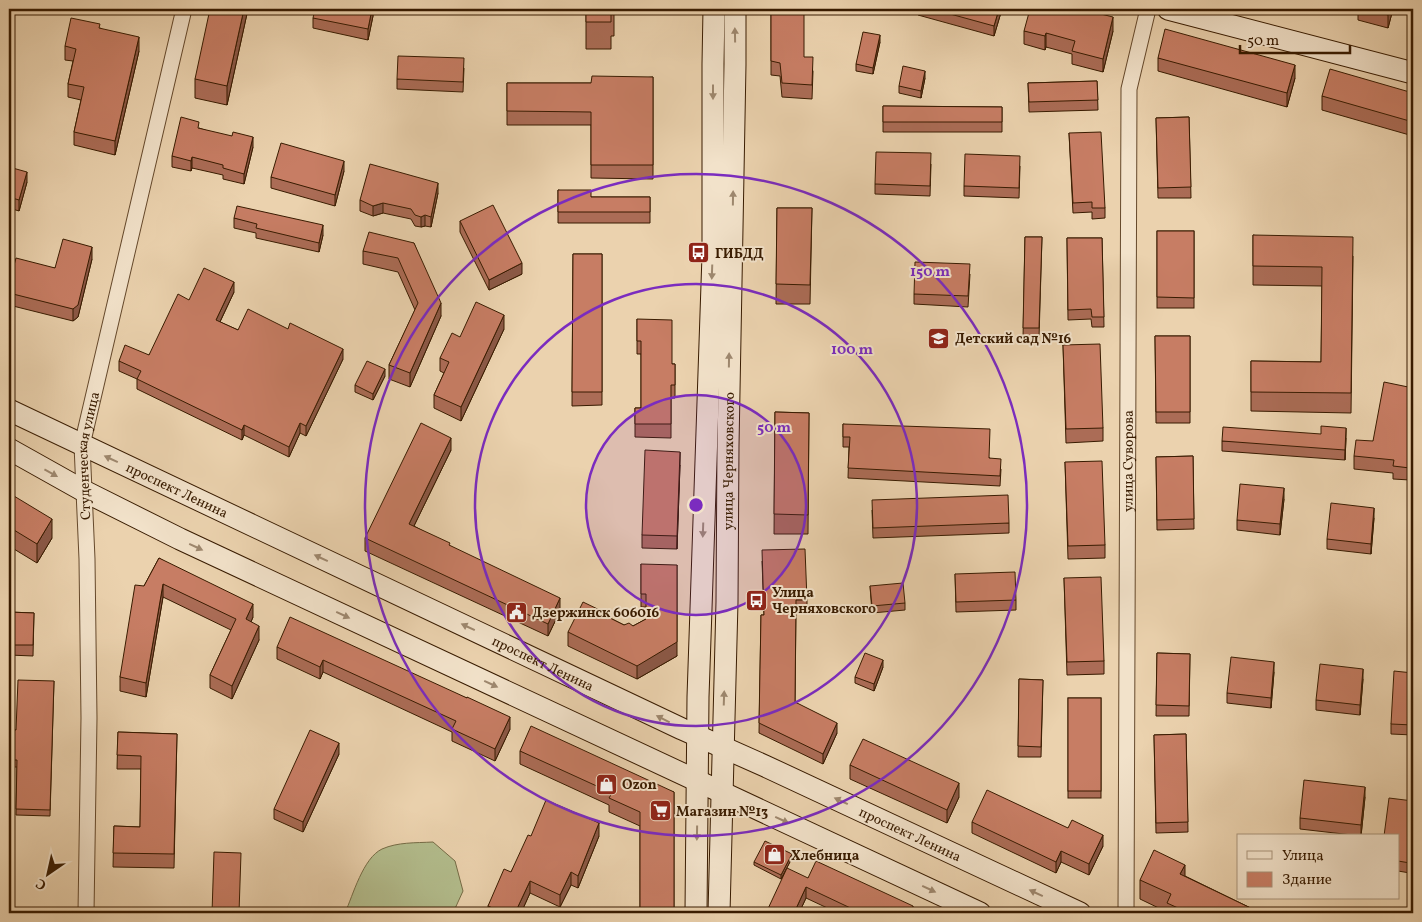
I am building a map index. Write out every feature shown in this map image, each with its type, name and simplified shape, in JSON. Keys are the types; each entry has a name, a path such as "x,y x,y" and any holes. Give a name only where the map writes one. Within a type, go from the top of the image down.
{"main road":[{"path":"696,913 697,736 712,255 714,9"},
{"name":"улица Черняховского","path":"719,913 735,9"},
{"path":"1168,9 1413,73"},
{"name":"проспект Ленина","path":"9,410 697,736 723,746 1080,913"},
{"path":"9,449 84,491 180,539 980,913"}],"street":[{"name":"Студенческая улица","path":"86,913 89,718 87,559 82,445 184,9"},
{"name":"улица Суворова","path":"1126,913 1129,88 1148,9"}],"green space":[{"path":"433,842 455,861 463,891 453,913 345,913 364,868 375,854 382,849 394,845"}],"building":[{"path":"210,9 244,9 227,86 195,79"},
{"path":"315,9 372,9 368,29 313,18"},
{"path":"586,9 611,9 611,22 586,22"},
{"path":"771,9 804,9 804,57 813,57 812,85 782,83 780,63 771,61"},
{"path":"932,9 999,9 994,26"},
{"path":"1030,9 1081,9 1113,17 1103,59 1072,51 1075,41 1046,33 1045,36 1024,31"},
{"path":"1366,9 1390,9 1388,15"},
{"path":"71,18 100,24 99,28 139,37 115,141 74,132 84,87 68,84 76,49 65,46"},
{"path":"1165,29 1295,65 1287,93 1158,58"},
{"path":"863,32 880,35 873,68 856,64"},
{"path":"398,56 464,58 463,82 397,79"},
{"path":"903,66 925,71 921,91 899,86"},
{"path":"1330,69 1413,93 1413,122 1322,96"},
{"path":"592,76 653,77 653,165 591,165 591,112 507,111 507,83 591,83"},
{"path":"1097,81 1098,100 1029,102 1028,83"},
{"path":"883,106 1002,107 1002,122 883,122"},
{"path":"181,117 199,122 198,128 232,136 233,132 253,137 244,174 223,168 223,165 192,157 191,161 172,156"},
{"path":"1189,117 1191,187 1158,188 1156,118"},
{"path":"1101,132 1105,208 1092,208 1092,202 1073,203 1069,133"},
{"path":"281,143 344,161 335,195 271,177"},
{"path":"876,152 931,153 930,186 875,184"},
{"path":"965,154 1020,156 1019,188 964,186"},
{"path":"370,164 438,183 431,217 415,215 411,209 383,203 373,206 360,200"},
{"path":"9,167 27,172 19,200 9,197"},
{"path":"558,190 591,190 591,197 650,197 650,212 558,212"},
{"path":"493,205 522,263 489,280 460,221"},
{"path":"237,206 323,225 319,243 256,228 257,224 234,218"},
{"path":"777,208 812,208 810,285 776,284"},
{"path":"1157,231 1194,231 1194,298 1157,297"},
{"path":"369,232 414,243 441,303 410,373 389,365 418,303 398,258 363,251"},
{"path":"1253,235 1353,237 1351,393 1251,392 1251,361 1321,362 1322,267 1253,266"},
{"path":"1025,237 1042,237 1039,328 1023,328"},
{"path":"1067,238 1102,238 1104,317 1092,317 1091,309 1068,310"},
{"path":"63,239 92,247 78,305 73,309 9,293 9,268 13,269 16,258 55,268"},
{"path":"573,254 602,254 602,392 572,392"},
{"path":"915,262 970,264 968,296 914,294"},
{"path":"204,268 234,282 216,320 238,330 248,309 288,329 290,323 343,349 306,426 300,423 289,447 244,425 242,430 137,379 141,371 119,361 125,345 149,355 178,294 189,300"},
{"path":"1413,283 1413,296 1410,295"},
{"path":"476,302 504,315 461,407 434,395 449,362 440,358 452,333 460,337"},
{"path":"637,319 672,320 672,364 675,364 675,385 671,385 671,424 635,424 635,408 641,408 641,341 637,341"},
{"path":"1155,336 1190,336 1190,412 1156,412"},
{"path":"1100,344 1103,428 1066,429 1063,345"},
{"path":"367,361 385,369 373,394 355,385"},
{"path":"1384,382 1413,388 1413,458 1410,458 1410,468 1393,466 1394,460 1354,456 1356,440 1373,441"},
{"path":"775,412 809,413 808,515 774,514"},
{"path":"421,423 451,438 409,524 560,598 548,624 365,538"},
{"path":"843,424 990,429 989,458 1001,459 1000,476 848,468 850,437 843,437"},
{"path":"1321,426 1346,428 1345,450 1222,441 1223,427 1321,434"},
{"path":"645,450 680,452 677,536 642,535"},
{"path":"1193,456 1194,519 1157,520 1156,457"},
{"path":"1102,461 1105,545 1068,546 1065,462"},
{"path":"1240,484 1284,488 1280,524 1237,520"},
{"path":"9,493 52,519 37,544 9,527"},
{"path":"1008,495 1009,523 873,528 872,500"},
{"path":"1331,503 1374,508 1371,544 1327,539"},
{"path":"1413,516 1413,545 1411,545"},
{"path":"805,549 807,600 796,600 795,702 837,723 823,754 759,723 761,615 764,615 762,550"},
{"path":"159,558 253,604 246,619 259,626 232,686 210,675 236,619 163,584 146,683 120,677 135,585 144,586"},
{"path":"641,564 677,565 677,642 637,666 568,632 583,602 608,614 606,616 624,625 629,623 633,626 646,619 646,594 641,594"},
{"path":"1015,572 1016,600 956,602 955,574"},
{"path":"1101,577 1104,661 1067,662 1064,578"},
{"path":"903,583 905,603 872,606 870,586"},
{"path":"9,612 34,613 33,645 9,645"},
{"path":"290,617 510,717 495,749 452,729 456,721 323,660 320,667 277,647"},
{"path":"865,653 883,660 874,684 855,677"},
{"path":"1157,653 1190,654 1189,706 1156,705"},
{"path":"1231,657 1274,662 1271,698 1227,693"},
{"path":"1320,664 1363,669 1360,705 1316,700"},
{"path":"1394,671 1413,673 1413,725 1391,724"},
{"path":"1019,679 1043,680 1041,747 1018,746"},
{"path":"18,680 54,681 50,810 16,809 17,760 9,760 9,730 16,730"},
{"path":"1068,698 1101,698 1101,791 1068,791"},
{"path":"531,726 674,792 674,909 640,908 640,812 609,798 612,793 520,751"},
{"path":"310,730 339,743 303,822 274,809"},
{"path":"118,732 177,734 174,854 113,853 114,826 140,827 141,756 117,755"},
{"path":"1186,734 1188,822 1156,823 1154,735"},
{"path":"863,739 959,783 947,810 850,765"},
{"path":"1304,780 1365,787 1361,825 1300,818"},
{"path":"987,790 1068,828 1072,820 1103,835 1089,864 1061,851 1056,862 972,822"},
{"path":"1389,798 1413,801 1413,833 1410,863 1400,861 1400,834 1384,834"},
{"path":"546,800 599,823 578,876 571,872 560,895 530,881 515,913 504,913 488,906 504,869 511,872 528,835 531,836"},
{"path":"765,841 792,854 781,875 754,862"},
{"path":"1154,850 1185,865 1180,874 1261,913 1189,913 1167,903 1171,894 1140,880"},
{"path":"214,852 241,853 239,913 212,913"},
{"path":"816,861 913,906 910,913 861,913 806,887 794,913 766,913 787,868 808,878"}],"place":[{"name":"ГИБДД","path":"699,253"},
{"name":"Детский сад №16","path":"939,338"},
{"name":"Улица Черняховского","path":"756,600"},
{"name":"Дзержинск 606016","path":"516,612"},
{"name":"Ozon","path":"606,784"},
{"name":"Магазин №13","path":"660,811"},
{"name":"Хлебница","path":"775,855"}]}
